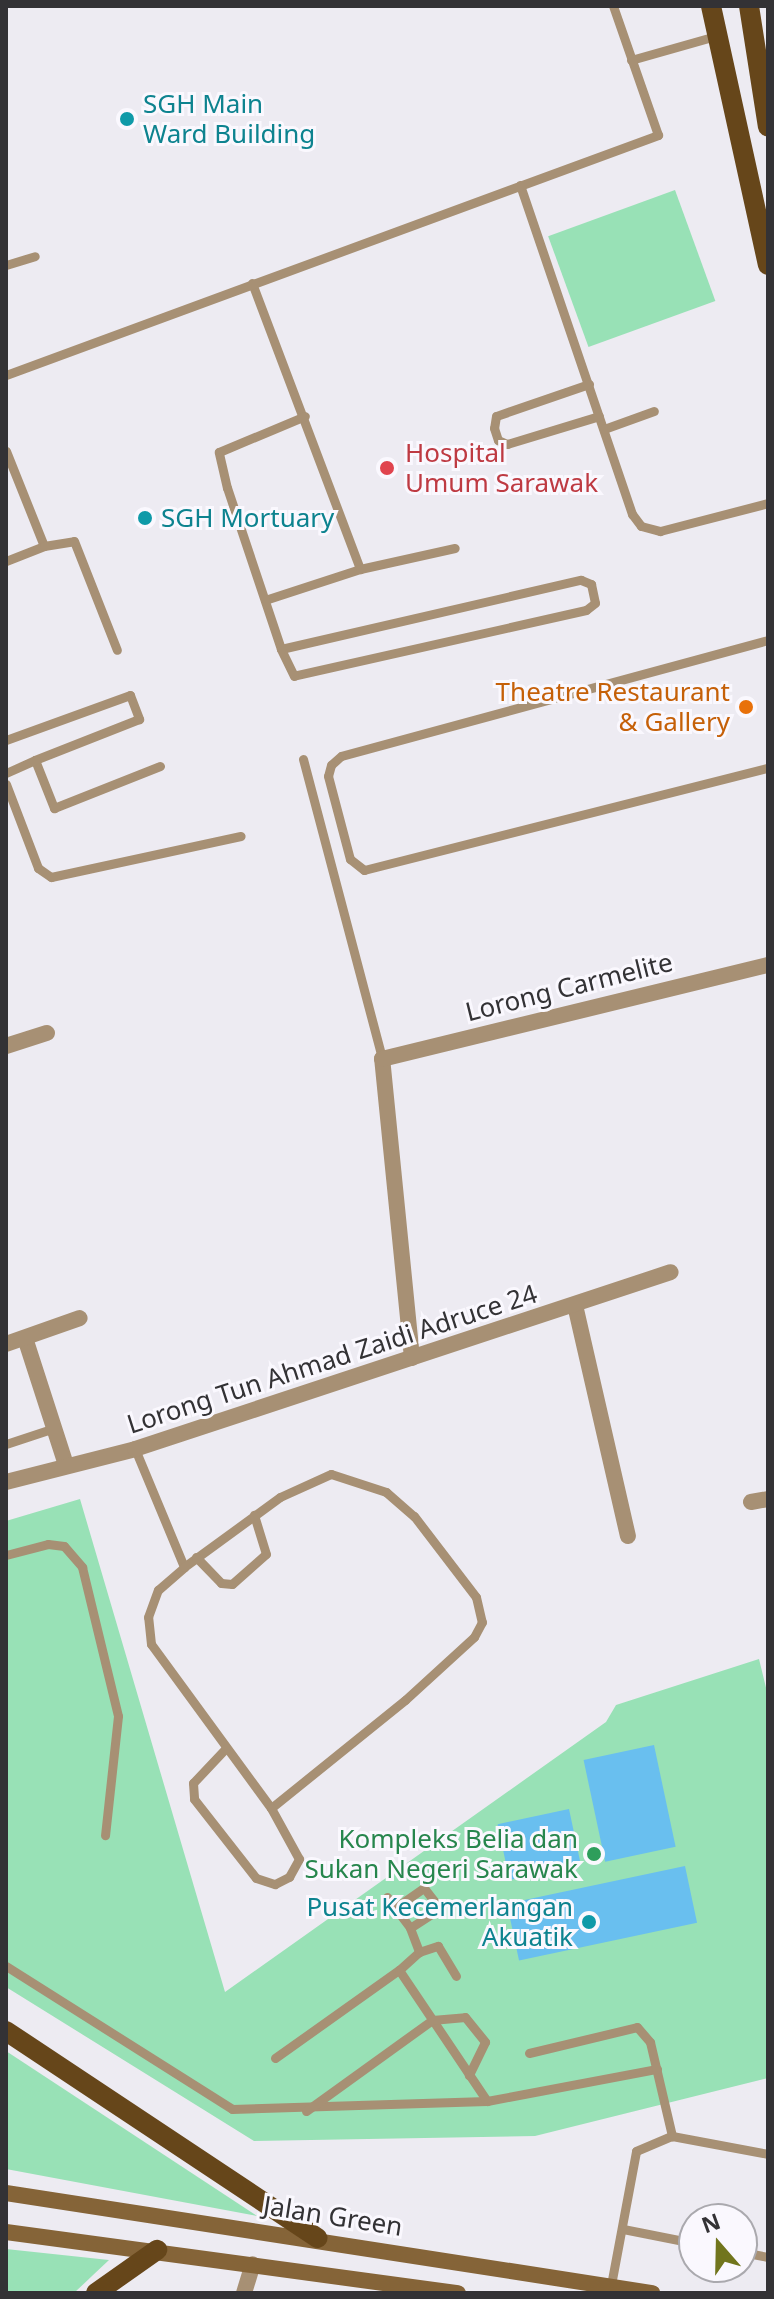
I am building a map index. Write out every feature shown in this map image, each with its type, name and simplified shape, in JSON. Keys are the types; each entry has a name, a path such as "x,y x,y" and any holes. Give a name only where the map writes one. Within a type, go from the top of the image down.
{"main road":[{"path":"711,6 768,265"},
{"path":"749,6 768,127"},
{"path":"6,2031 317,2238"},
{"name":"Jalan Green","path":"6,2193 317,2238 652,2293"},
{"path":"6,2232 157,2250 457,2293"},
{"path":"96,2293 157,2250"}],"street":[{"name":"Lorong Carmelite","path":"382,1059 768,965"},
{"path":"6,1046 47,1033"},
{"path":"382,1059 412,1358"},
{"name":"Lorong Tun Ahmad Zaidi Adruce 24","path":"6,1482 135,1449 671,1272"},
{"path":"575,1305 628,1536"},
{"path":"6,1344 80,1318"},
{"path":"25,1338 66,1465"},
{"path":"244,2293 253,2264"}],"lane":[{"path":"6,375 658,135 613,6"},
{"path":"631,60 716,36"},
{"path":"520,185 632,514 641,526 660,531 768,503"},
{"path":"6,265 35,256"},
{"path":"252,283 305,416 360,569"},
{"path":"589,384 496,416 494,428 498,440 507,444 599,416"},
{"path":"604,429 654,411"},
{"path":"281,649 581,580 591,584 595,603 586,610 299,677 291,673 281,649 265,600 219,452 305,416"},
{"path":"6,451 44,546"},
{"path":"6,561 66,540 80,547 117,650"},
{"path":"265,600 360,569 455,548"},
{"path":"768,640 341,756 331,765 328,776 350,859 364,870 768,768"},
{"path":"6,740 130,695 139,719 6,773"},
{"path":"303,759 382,1059"},
{"path":"35,760 54,808 160,766"},
{"path":"7,791 38,868 51,877 241,836"},
{"path":"6,1444 54,1428"},
{"path":"135,1449 184,1567"},
{"path":"226,1748 193,1783 194,1799 256,1878 275,1884 289,1877 299,1859 271,1808 151,1644 148,1633 151,1604 196,1557 254,1515 319,1477 346,1476 364,1482 414,1516 463,1579 482,1613 480,1630 271,1808"},
{"path":"196,1557 221,1583 232,1584 266,1554 254,1515"},
{"path":"6,1555 48,1544 64,1546 82,1567 118,1716 105,1835"},
{"path":"395,1908 424,1888 435,1902 433,1913 410,1928"},
{"path":"387,1897 410,1928 419,1952"},
{"path":"275,2058 399,1970 419,1952 438,1946 456,1976"},
{"path":"6,1966 232,2109 306,2111 487,2101 657,2069"},
{"path":"399,1970 487,2101"},
{"path":"306,2111 432,2020 465,2017 485,2042 469,2075"},
{"path":"529,2053 637,2027 650,2042 672,2136"},
{"path":"611,2285 636,2151 672,2136 768,2154"},
{"path":"623,2229 678,2240"}],"green space":[{"path":"675,190 715,301 588,347 548,236"},
{"name":"Kompleks Belia dan Sukan Negeri Sarawak","path":"80,1499 225,1992 606,1722 616,1705 759,1659 768,1696 768,2078 535,2136 254,2141 6,1987 6,1521"},
{"path":"6,2051 257,2216 6,2169"},
{"path":"6,2249 109,2260 74,2293 6,2293"}],"water":[{"path":"654,1745 676,1847 605,1862 584,1760"},
{"path":"569,1809 581,1865 509,1880 498,1824"},
{"path":"685,1866 697,1923 519,1961 507,1904"}],"place":[{"name":"SGH Main Ward Building","path":"127,119"},
{"name":"Hospital Umum Sarawak","path":"387,468"},
{"name":"SGH Mortuary","path":"145,518"},
{"name":"Theatre Restaurant & Gallery","path":"746,707"},
{"name":"Kompleks Belia dan Sukan Negeri Sarawak","path":"594,1854"},
{"name":"Pusat Kecemerlangan Akuatik","path":"589,1922"}]}
